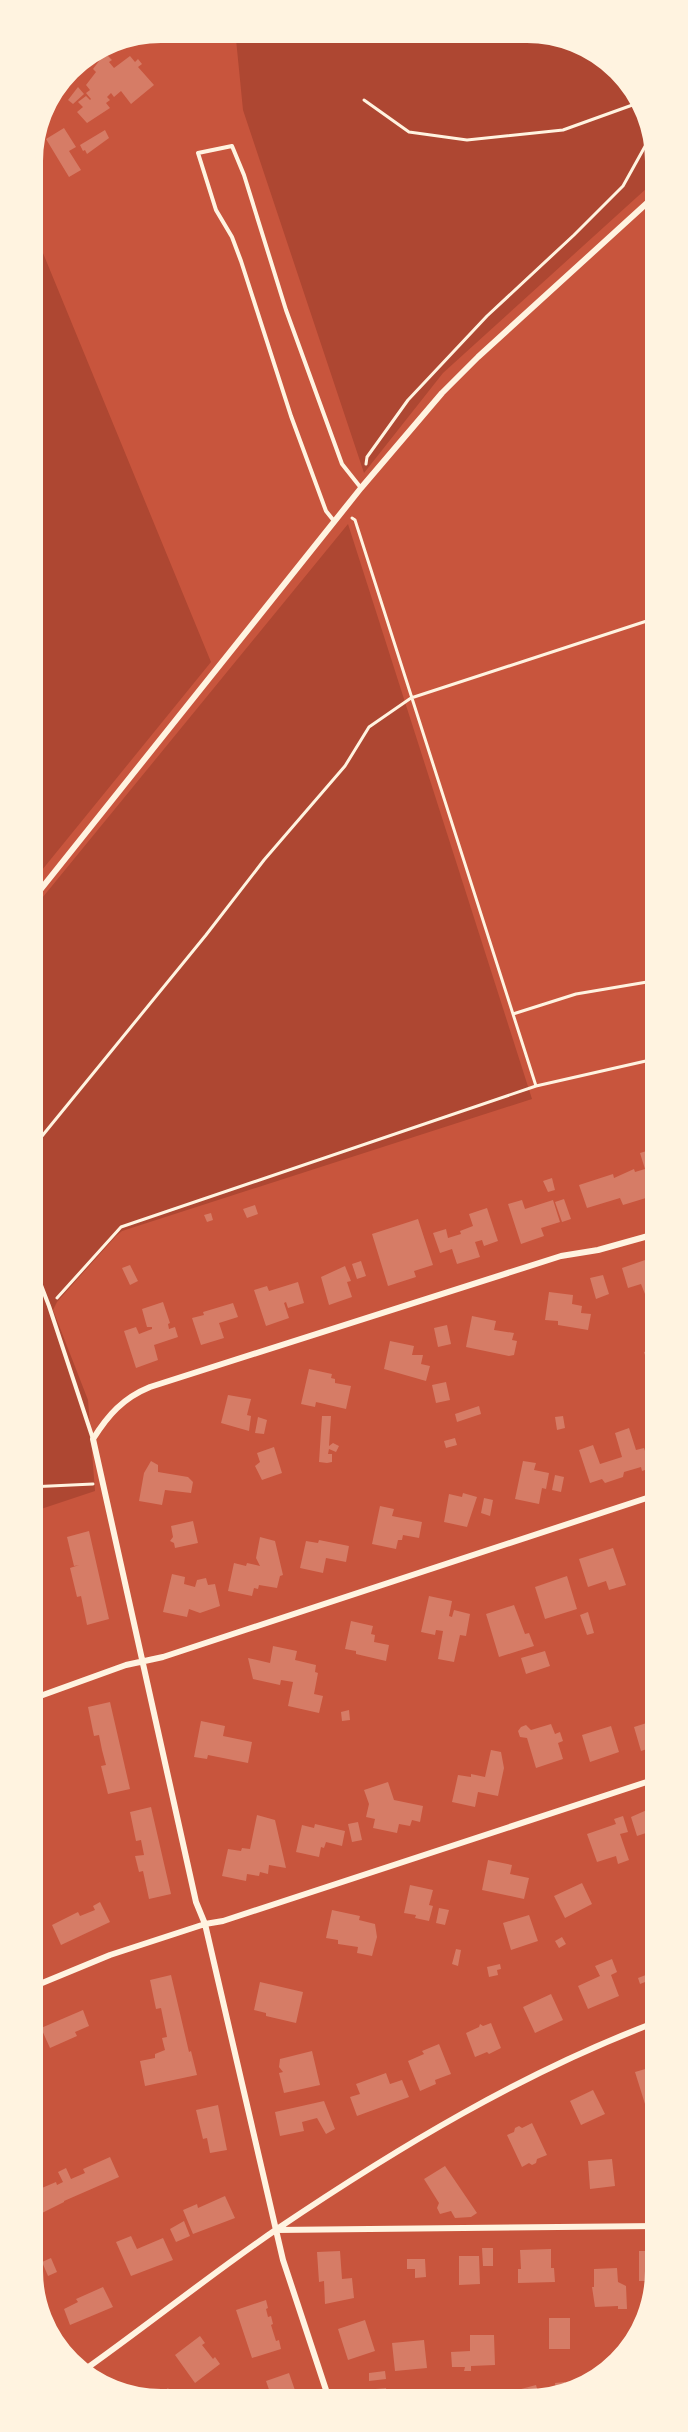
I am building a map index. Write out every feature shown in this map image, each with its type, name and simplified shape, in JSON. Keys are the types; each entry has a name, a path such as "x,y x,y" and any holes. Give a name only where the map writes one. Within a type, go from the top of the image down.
{"street":[{"path":"39,891 343,510 450,386 649,201"},
{"path":"327,2393 283,2260 205,1924 196,1902 93,1439 118,1405 135,1393 150,1387 561,1256 598,1250 649,1236"},
{"path":"39,1696 126,1665 143,1662 649,1497"},
{"path":"39,1985 110,1955 205,1924 223,1921 649,1781"},
{"path":"87,2368 276,2230 417,2139 559,2064 649,2025"},
{"path":"276,2230 649,2226"}],"lane":[{"path":"334,522 326,511 287,405 241,261 232,237 216,210 198,153 232,146 244,175 286,310 342,464 361,488"},
{"path":"39,1279 93,1439"}],"path":[{"path":"364,100 409,132 467,140 563,130 634,104"},
{"path":"361,488 367,457 408,400 487,316 623,186 648,142"},
{"path":"343,510 355,520 536,1086"},
{"path":"39,1140 207,935 264,860 345,766 369,728 411,698 649,619"},
{"path":"513,1014 576,994 649,982"},
{"path":"50,1306 121,1227 536,1086 649,1060"},
{"path":"39,1486 104,1483"}],"shaded area":[{"path":"236,39 535,39 551,41 566,45 595,60 624,87 643,122 647,137 649,186 443,373 364,473 243,110"},
{"path":"39,243 211,662 39,874"},
{"path":"348,524 532,1099 122,1231 57,1302 53,1310 88,1400 95,1491 39,1510 39,902"}],"building":[{"path":"105,53 112,60 109,62 114,68 130,56 135,62 138,59 142,64 138,67 154,85 131,104 121,91 114,97 111,93 107,97 110,100 106,103 110,108 87,123 77,112 83,107 78,102 86,96 91,99 86,93 90,90 86,85 96,72 93,69"},
{"path":"78,87 84,94 73,104 68,100"},
{"path":"64,128 76,147 69,151 81,170 69,177 46,139"},
{"path":"105,130 109,138 87,154 85,150 83,151 80,145"},
{"path":"649,1150 649,1197 623,1205 620,1198 587,1208 579,1185 613,1174 614,1178 634,1169 635,1172 645,1169 640,1153"},
{"path":"552,1178 555,1190 548,1192 543,1181"},
{"path":"564,1199 571,1219 562,1222 555,1202"},
{"path":"522,1200 525,1209 553,1200 560,1222 541,1228 544,1236 521,1244 508,1204"},
{"path":"255,1205 258,1214 247,1218 243,1209"},
{"path":"487,1208 498,1241 484,1246 482,1240 475,1242 480,1257 457,1264 452,1249 440,1253 433,1233 446,1229 448,1238 461,1234 460,1231 473,1226 469,1214"},
{"path":"211,1213 213,1220 207,1222 204,1215"},
{"path":"418,1219 433,1265 414,1271 416,1277 388,1286 372,1234"},
{"path":"648,1259 649,1293 645,1294 641,1284 628,1288 622,1268"},
{"path":"361,1261 366,1276 357,1279 352,1264"},
{"path":"130,1265 138,1281 130,1285 122,1268"},
{"path":"345,1266 351,1281 347,1282 352,1297 329,1305 321,1277"},
{"path":"603,1275 609,1294 596,1299 590,1278"},
{"path":"298,1282 304,1303 288,1308 286,1302 284,1303 289,1318 266,1326 254,1290 267,1286 269,1291"},
{"path":"549,1292 573,1295 572,1304 582,1306 581,1313 591,1314 588,1330 558,1325 558,1321 545,1320"},
{"path":"163,1302 170,1323 168,1324 169,1329 175,1327 178,1337 154,1345 158,1360 136,1368 124,1331 136,1327 139,1334 152,1329 152,1327 147,1327 142,1309"},
{"path":"233,1303 238,1317 219,1323 224,1338 201,1345 192,1318 204,1315 203,1312"},
{"path":"472,1316 496,1321 494,1330 514,1333 512,1340 517,1341 514,1355 509,1356 466,1347"},
{"path":"447,1325 451,1344 438,1347 434,1328"},
{"path":"390,1341 414,1346 412,1355 423,1355 421,1364 430,1366 426,1381 384,1369"},
{"path":"649,1351 649,1368 644,1352"},
{"path":"309,1369 332,1374 331,1378 335,1379 335,1383 351,1386 346,1409 316,1402 315,1407 301,1404"},
{"path":"446,1382 450,1400 436,1403 432,1385"},
{"path":"228,1395 251,1399 247,1415 251,1416 249,1431 221,1423"},
{"path":"479,1406 481,1414 457,1422 455,1414"},
{"path":"322,1416 331,1416 329,1446 333,1443 339,1446 336,1452 329,1449 328,1454 332,1454 332,1462 327,1463 319,1462"},
{"path":"563,1416 565,1428 557,1430 555,1417"},
{"path":"258,1417 267,1420 264,1434 255,1433"},
{"path":"629,1428 636,1450 644,1448 649,1469 642,1471 641,1467 624,1472 623,1477 605,1483 602,1479 590,1483 579,1450 593,1445 600,1464 622,1457 615,1433"},
{"path":"455,1438 457,1445 446,1448 444,1441"},
{"path":"274,1447 282,1473 262,1480 255,1466 260,1462 257,1453"},
{"path":"151,1461 158,1465 158,1472 188,1477 193,1482 191,1493 165,1490 162,1505 139,1501 144,1473"},
{"path":"523,1461 536,1463 534,1470 549,1473 546,1489 542,1488 539,1504 515,1499"},
{"path":"555,1475 564,1477 561,1492 552,1490"},
{"path":"463,1493 477,1497 467,1527 444,1522 449,1494 462,1497"},
{"path":"484,1498 493,1500 490,1516 481,1513"},
{"path":"380,1506 394,1509 392,1516 422,1522 419,1538 403,1535 402,1540 398,1540 396,1549 372,1544"},
{"path":"193,1521 198,1543 175,1548 174,1543 170,1541 173,1537 171,1526"},
{"path":"89,1531 109,1619 87,1625 81,1596 77,1597 70,1568 79,1565 74,1566 67,1537"},
{"path":"260,1537 275,1541 283,1575 280,1576 277,1588 259,1585 258,1589 254,1588 252,1596 228,1591 234,1563 260,1566 256,1558"},
{"path":"319,1540 349,1546 346,1562 326,1558 323,1573 300,1568 306,1541 318,1543"},
{"path":"613,1548 626,1585 609,1590 606,1581 588,1587 579,1559"},
{"path":"172,1574 185,1577 184,1584 195,1587 197,1580 206,1578 208,1585 215,1584 220,1606 200,1613 189,1609 187,1617 163,1612"},
{"path":"567,1576 577,1609 545,1619 535,1587"},
{"path":"429,1596 452,1601 449,1616 452,1617 454,1610 470,1614 466,1636 460,1635 454,1662 438,1659 443,1631 436,1630 435,1635 421,1632"},
{"path":"514,1605 525,1634 529,1633 534,1646 499,1657 486,1614"},
{"path":"588,1612 594,1633 587,1635 580,1615"},
{"path":"351,1621 373,1626 371,1634 375,1635 374,1642 389,1645 386,1661 345,1649"},
{"path":"273,1646 297,1651 295,1660 316,1665 315,1672 318,1673 314,1694 323,1696 319,1713 288,1706 293,1682 281,1680 280,1685 253,1679 248,1658 270,1663"},
{"path":"545,1651 550,1666 526,1674 521,1658"},
{"path":"110,1702 130,1789 108,1794 101,1766 106,1765 99,1735 94,1736 88,1707"},
{"path":"349,1710 350,1720 342,1721 341,1712"},
{"path":"201,1721 225,1726 223,1736 252,1742 248,1763 208,1755 207,1759 194,1757"},
{"path":"649,1722 649,1748 641,1751 634,1727"},
{"path":"551,1724 555,1734 560,1732 563,1741 558,1743 563,1759 536,1768 527,1738 520,1737 518,1731 526,1725 531,1730"},
{"path":"611,1726 619,1752 590,1762 582,1735"},
{"path":"491,1750 501,1752 504,1768 498,1796 478,1792 475,1807 452,1802 458,1775 471,1777 471,1774 485,1777"},
{"path":"388,1782 394,1800 423,1806 420,1822 412,1820 410,1826 399,1824 397,1833 373,1828 375,1819 366,1817 369,1804 364,1790"},
{"path":"151,1807 171,1894 149,1899 143,1871 139,1872 135,1856 144,1855 141,1840 136,1841 130,1812"},
{"path":"649,1809 649,1832 637,1836 631,1817"},
{"path":"257,1815 275,1820 286,1868 269,1865 268,1874 260,1872 259,1876 247,1874 246,1881 222,1876 228,1849 241,1851 242,1848 250,1849"},
{"path":"623,1816 628,1832 620,1834 629,1860 618,1864 616,1856 597,1862 587,1834 616,1824 614,1819"},
{"path":"358,1822 362,1840 352,1842 348,1824"},
{"path":"315,1824 345,1831 342,1846 326,1842 324,1848 321,1847 319,1857 296,1852 302,1825 314,1828"},
{"path":"488,1860 512,1865 510,1874 529,1878 524,1899 482,1890"},
{"path":"582,1883 592,1904 565,1918 554,1896"},
{"path":"410,1885 433,1890 429,1905 433,1906 429,1921 404,1913"},
{"path":"100,1902 110,1922 61,1945 52,1925 78,1912 80,1916 95,1910 93,1906"},
{"path":"439,1908 449,1910 445,1925 436,1923"},
{"path":"332,1910 360,1916 359,1920 375,1924 377,1937 372,1956 357,1953 358,1947 338,1944 338,1940 326,1938"},
{"path":"529,1915 538,1941 511,1950 503,1923"},
{"path":"562,1937 566,1944 559,1948 555,1941"},
{"path":"456,1949 461,1950 458,1966 452,1964"},
{"path":"612,1959 617,1972 611,1975 619,1996 588,2009 578,1986 600,1976 595,1966"},
{"path":"500,1964 501,1969 497,1970 498,1975 489,1977 487,1967"},
{"path":"649,1974 649,1981 640,1984 638,1978"},
{"path":"171,1975 189,2052 191,2051 197,2075 145,2086 140,2061 155,2058 155,2054 165,2050 162,2038 167,2037 161,2008 156,2009 150,1980"},
{"path":"260,1982 303,1992 296,2023 266,2016 266,2013 254,2010"},
{"path":"551,1994 563,2020 535,2033 523,2007"},
{"path":"83,2010 89,2026 75,2032 77,2036 50,2048 41,2028"},
{"path":"491,2023 501,2048 475,2057 466,2033 479,2027 480,2024 483,2026"},
{"path":"439,2044 451,2074 435,2080 436,2084 420,2091 408,2061 424,2054 422,2051"},
{"path":"312,2051 320,2085 284,2093 279,2073 283,2072 279,2067 280,2059"},
{"path":"649,2068 649,2103 645,2104 635,2072"},
{"path":"386,2073 390,2084 402,2080 409,2097 357,2116 350,2097 360,2094 356,2084"},
{"path":"593,2090 605,2114 581,2125 570,2101"},
{"path":"324,2101 335,2129 326,2134 317,2118 302,2122 304,2131 280,2136 275,2112"},
{"path":"218,2105 227,2150 210,2153 207,2138 203,2139 196,2110"},
{"path":"532,2123 547,2155 537,2159 532,2165 529,2163 522,2167 507,2135 519,2126 522,2128"},
{"path":"110,2157 119,2177 39,2214 39,2189 56,2182 57,2185 63,2182 58,2172 66,2168 71,2179 85,2173 83,2169"},
{"path":"612,2159 615,2186 590,2189 588,2161"},
{"path":"445,2166 477,2213 471,2217 455,2218 451,2211 440,2214 437,2208 439,2203 424,2179"},
{"path":"225,2196 235,2218 193,2234 183,2210 197,2204 198,2208"},
{"path":"184,2221 190,2236 176,2242 170,2229"},
{"path":"131,2236 137,2249 163,2238 173,2260 131,2276 116,2242"},
{"path":"482,2248 493,2248 493,2266 483,2266"},
{"path":"551,2249 551,2268 554,2268 555,2282 518,2283 518,2269 521,2269 520,2250"},
{"path":"340,2251 342,2279 352,2278 354,2298 325,2304 324,2281 319,2282 317,2252"},
{"path":"639,2251 649,2251 649,2281 639,2281"},
{"path":"459,2256 479,2256 480,2284 459,2285"},
{"path":"51,2258 57,2272 48,2276 42,2262"},
{"path":"407,2259 425,2259 426,2277 415,2278 415,2269 407,2269"},
{"path":"617,2268 618,2282 626,2286 627,2309 618,2309 618,2306 595,2307 592,2287 594,2287 594,2269"},
{"path":"103,2287 113,2307 70,2325 64,2309 78,2302 76,2299"},
{"path":"266,2300 268,2317 271,2316 273,2324 271,2325 281,2349 252,2358 236,2310"},
{"path":"549,2318 570,2318 570,2349 549,2349"},
{"path":"365,2320 375,2351 348,2360 338,2329"},
{"path":"470,2335 494,2335 495,2365 471,2366 471,2371 464,2371 465,2367 452,2367 451,2352 470,2351"},
{"path":"200,2336 205,2343 202,2345 220,2364 195,2383 175,2355"},
{"path":"424,2340 427,2368 395,2371 392,2343"},
{"path":"385,2371 386,2379 369,2381 369,2373"},
{"path":"289,2373 296,2393 270,2393 266,2381"},
{"path":"565,2382 566,2387 556,2390 555,2383"},
{"path":"536,2385 538,2392 510,2393"},
{"path":"168,2388 172,2393 161,2393"},
{"path":"386,2388 387,2393 365,2393 365,2390"}]}
